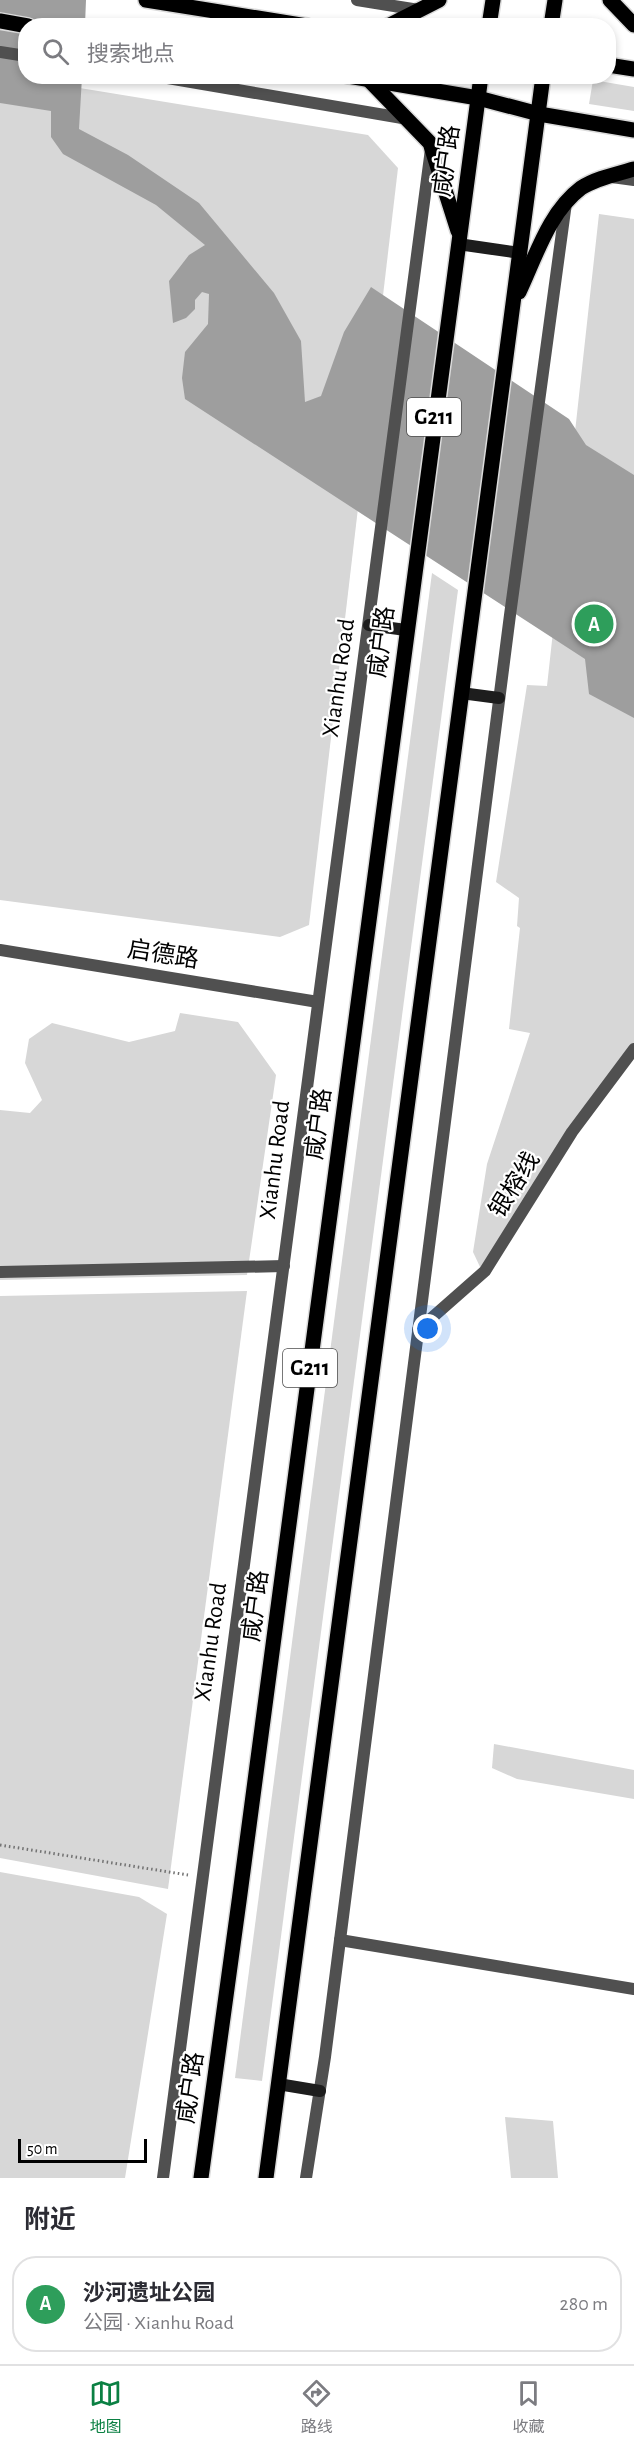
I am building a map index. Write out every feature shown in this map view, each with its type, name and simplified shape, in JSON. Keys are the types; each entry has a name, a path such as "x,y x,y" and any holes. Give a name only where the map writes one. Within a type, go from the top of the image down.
{"main road":[{"path":"146,0 258,18"},
{"path":"404,18 439,0"},
{"path":"491,18 494,0"},
{"path":"552,18 555,0"},
{"path":"610,0 631,20"},
{"path":"0,21 18,24"},
{"path":"616,66 634,69"},
{"path":"373,84 408,119 431,148 459,239 520,253"},
{"path":"393,84 478,98 538,114 634,130"},
{"name":"咸户路","path":"201,2178 249,1834 415,558 480,84"},
{"name":"G211","path":"266,2178 542,84"},
{"path":"513,305 557,212 582,188 608,176 634,169"},
{"path":"369,625 406,630"},
{"path":"461,693 499,698"},
{"path":"278,2084 320,2091"}],"street":[{"path":"357,0 419,10"},
{"path":"0,52 18,55"},
{"path":"203,84 408,119"},
{"name":"Xianhu Road","path":"163,2178 431,148"},
{"path":"608,176 634,180"},
{"path":"306,2178 340,1940 499,698 566,203"},
{"name":"启德路","path":"0,950 318,1002"},
{"name":"银榕线","path":"418,1330 485,1271 572,1132 634,1049"},
{"path":"0,1272 284,1266"},
{"path":"340,1940 634,1989"}],"path":[{"path":"0,1845 203,1877"}],"shaded area":[{"path":"0,0 86,0 85,18 18,18 18,84 82,84 79,129 128,155 199,203 274,293 301,341 305,402 321,396 344,332 371,287 569,419 586,445 634,475 634,718 589,694 585,659 185,399 182,378 185,352 208,324 209,294 202,292 195,300 195,309 186,318 173,323 169,281 189,255 205,245 156,205 63,154 51,137 51,111 0,103"},
{"path":"0,75 18,78 18,84 55,84 368,135 398,168 309,925 280,937 0,900"},
{"path":"592,84 634,87 634,111 589,104"},
{"path":"599,214 634,219 634,1051 481,1269 473,1252 487,1164 530,1033 509,1029 520,928 517,926 519,898 496,882 527,685 547,686"},
{"path":"432,573 458,590 262,2081 235,2078"},
{"path":"180,1013 238,1022 276,1075 247,1275 0,1280 0,1110 30,1113 42,1100 25,1063 29,1039 52,1023 129,1042 175,1031"},
{"path":"247,1291 168,1889 0,1858 0,1296"},
{"path":"494,1744 634,1770 634,1799 517,1779 492,1768"},
{"path":"0,1872 139,1897 167,1914 125,2178 0,2178"},
{"path":"505,2117 553,2121 558,2178 511,2178"}],"place":[{"name":"沙河遗址公园","path":"594,624"}]}
